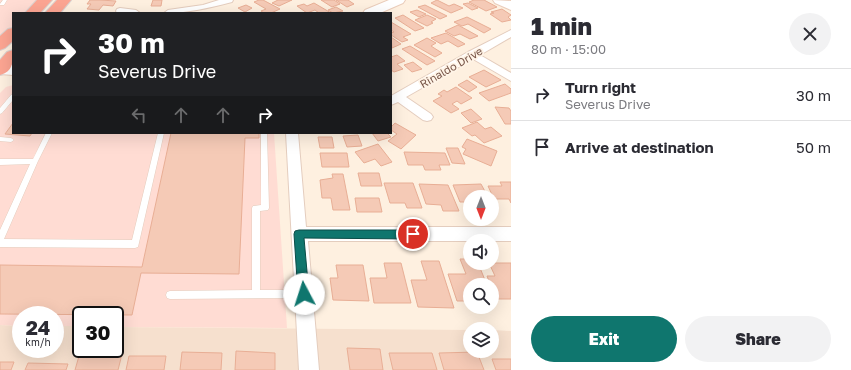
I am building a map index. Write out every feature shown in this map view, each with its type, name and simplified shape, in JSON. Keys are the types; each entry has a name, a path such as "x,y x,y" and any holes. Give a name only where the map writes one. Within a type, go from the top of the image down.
{"highway":[{"path":"33,12 45,0"},
{"path":"53,12 64,0"},
{"path":"0,45 12,33"},
{"path":"3,69 12,56"}],"street":[{"path":"119,12 128,0"},
{"path":"174,12 204,7 229,0"},
{"path":"371,12 396,0"},
{"path":"499,0 511,6"},
{"name":"Rinaldo Drive","path":"395,99 511,33"},
{"path":"472,54 511,78"},
{"path":"395,99 427,117"},
{"path":"292,134 309,370"},
{"path":"299,234 511,234"}],"lane":[{"path":"0,112 12,97"},
{"path":"0,239 49,134"},
{"path":"0,243 134,244 161,134"},
{"path":"256,295 256,208 265,208 264,134"},
{"path":"0,139 11,140"},
{"path":"0,162 35,162"},
{"path":"170,295 304,294"}],"shaded area":[{"path":"0,0 40,0 28,12 12,12 12,28 0,40"},
{"path":"12,85 12,134 274,134 287,328 124,327 124,306 72,306 72,326 64,326 64,306 12,306 12,326 0,325 0,93 6,87"},
{"path":"0,325 12,326 12,358 64,358 64,326 72,326 72,358 124,358 124,327 463,330 463,358 499,358 499,330 511,331 511,370 0,370"}],"building":[{"path":"90,0 116,1 113,6 103,5 99,10 87,9 91,4 87,4"},
{"path":"153,0 162,0 161,6 151,6"},
{"path":"263,0 280,9 273,12 262,12 261,11 266,9 254,2"},
{"path":"278,0 292,0 279,6 272,3"},
{"path":"321,0 334,0 340,4 332,7"},
{"path":"336,0 348,0 354,4 347,7"},
{"path":"437,0 449,6 454,4 463,8 451,13 431,3"},
{"path":"474,0 484,0 497,7 486,11 469,2"},
{"path":"314,3 329,12 318,12 315,10 306,12 297,6 304,4 307,6"},
{"path":"468,3 478,8 472,10 463,4"},
{"path":"246,5 252,8 245,12 238,8"},
{"path":"425,5 447,16 440,19 418,7"},
{"path":"336,7 343,11 331,12 328,10"},
{"path":"502,9 511,15 508,17 511,20 502,22 490,14 494,13 491,12"},
{"path":"417,10 426,14 419,17 410,12"},
{"path":"403,15 424,28 415,31 395,18"},
{"path":"427,15 436,19 431,22 433,23 427,26 415,20"},
{"path":"467,17 491,29 484,33 468,24 462,26 454,22"},
{"path":"392,23 411,34 403,37 408,40 402,42 392,36 392,33 394,32 392,31"},
{"path":"458,25 478,36 470,39 460,34 454,36 445,31"},
{"path":"446,33 465,44 458,47 448,41 441,44 431,38"},
{"path":"392,38 401,44 392,48"},
{"path":"427,38 436,43 431,46 442,53 435,57 414,45"},
{"path":"410,46 435,61 427,65 402,49"},
{"path":"397,55 405,61 397,64 403,69 394,72 392,71 392,57"},
{"path":"413,62 422,69 412,72 404,65"},
{"path":"484,70 501,80 486,87 469,77"},
{"path":"467,80 477,87 469,92 458,85"},
{"path":"505,84 511,89 511,93 489,101 479,93"},
{"path":"456,87 472,98 461,104 457,101 452,104 459,109 451,113 433,101 442,96 438,94 444,90 447,92"},
{"path":"495,107 509,108 511,111 511,124 505,124"},
{"path":"471,109 482,119 471,123 461,113"},
{"path":"477,122 485,129 491,127 502,136 484,143 475,135 472,136 462,128"},
{"path":"395,123 416,135 401,149 388,141 397,134 392,131 392,126"},
{"path":"12,124 12,134 31,134 30,136 5,134"},
{"path":"171,134 259,134 259,138 245,138 239,274 141,273 132,315 124,315 124,306 72,306 72,315 64,314 64,306 12,306 12,314 0,314 0,265 142,267"},
{"path":"373,134 388,134 391,137 378,141"},
{"path":"358,135 362,146 347,147 343,136"},
{"path":"318,137 332,137 334,148 320,148"},
{"path":"467,139 497,151 491,166 463,154 466,149 462,147"},
{"path":"378,144 392,162 381,166 375,159 364,163 355,152"},
{"path":"446,148 458,148 465,164 452,163"},
{"path":"404,152 445,153 450,165 439,165 441,170 425,170 423,165 408,165"},
{"path":"320,153 347,153 349,167 322,167"},
{"path":"358,173 379,173 382,186 361,186"},
{"path":"332,174 343,174 350,210 333,210 331,198 322,198 320,180 333,178"},
{"path":"500,182 511,182 511,203 509,199 499,199 499,190 490,190 488,186 502,186"},
{"path":"384,183 413,183 422,208 407,208 405,203 390,203"},
{"path":"419,184 448,185 459,211 443,211 441,205 426,204"},
{"path":"481,184 484,190 463,190 463,202 460,202 453,185"},
{"path":"355,198 379,198 382,212 357,212"},
{"path":"460,259 463,259 463,266"},
{"path":"421,261 439,261 454,308 418,307 411,280 427,280"},
{"path":"384,263 401,263 411,303 374,303 370,278 387,278"},
{"path":"499,263 511,263 511,299 499,299 499,278 488,278 487,276 495,276 492,270 499,270"},
{"path":"336,265 363,265 369,301 333,300 330,278 338,278"},
{"path":"464,270 481,270 484,278 463,278 463,301 457,301 448,274 466,274"},
{"path":"347,348 380,349 383,370 350,370"},
{"path":"236,351 275,353 275,370 235,370"},
{"path":"182,352 222,353 221,370 180,370"},
{"path":"463,352 463,358 479,358 484,370 444,370 439,353"},
{"path":"389,353 432,353 437,370 393,370"},
{"path":"129,356 166,356 164,370 126,370"},
{"path":"78,358 121,358 118,370 75,370"},
{"path":"492,359 511,359 511,370 496,370"},
{"path":"0,362 14,362 11,370 0,370"},
{"path":"28,363 68,364 66,370 25,370"}],"route":[{"path":"304,294 299,234 413,234"}]}
